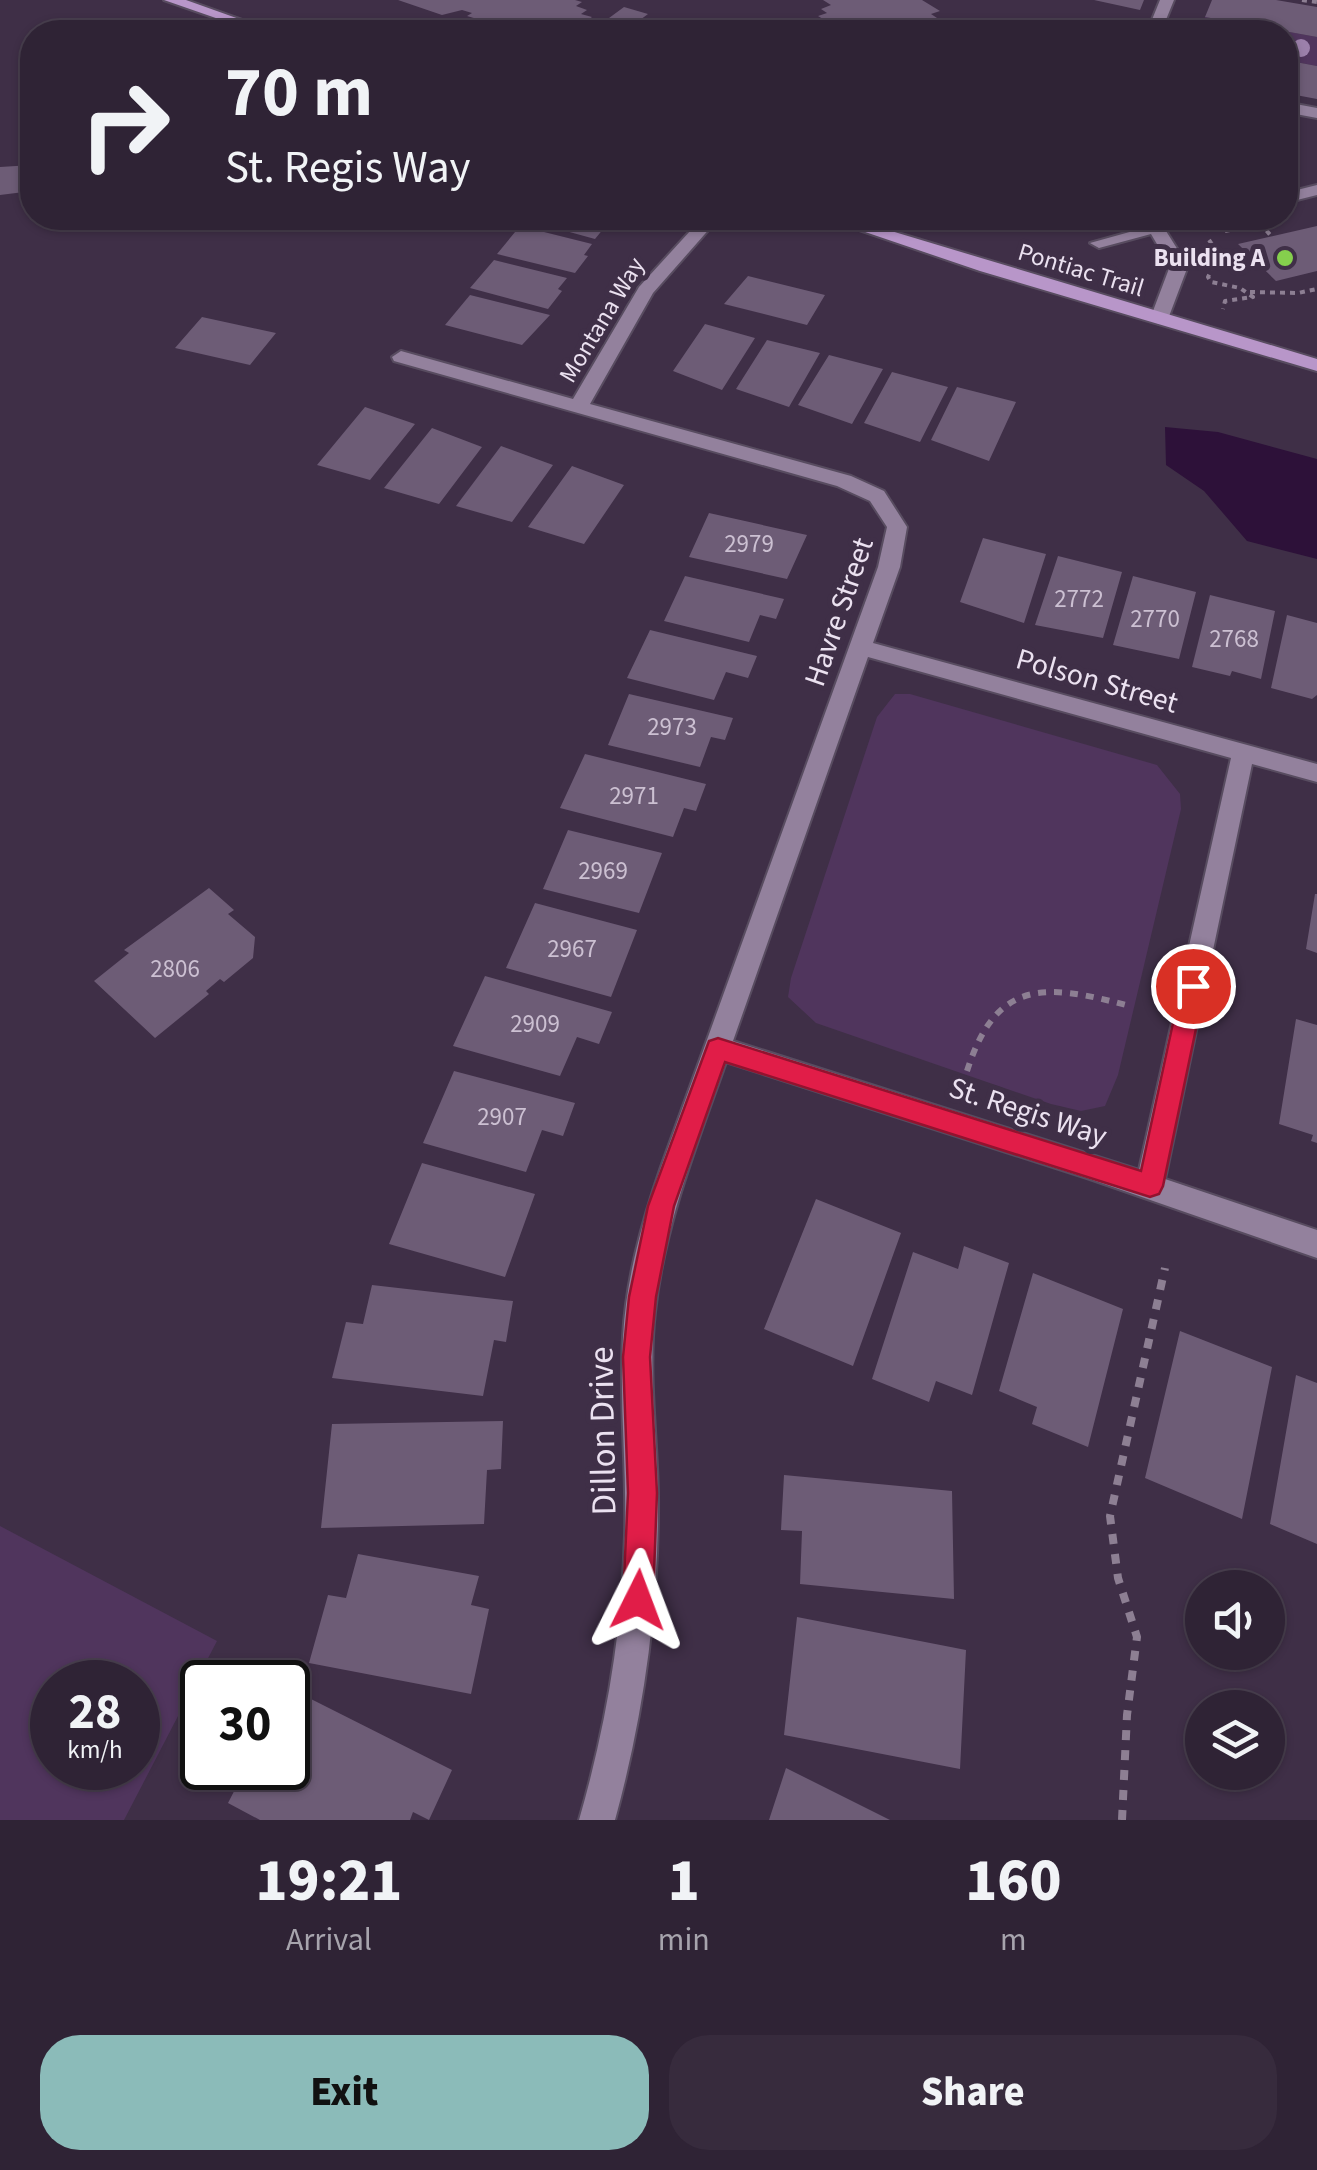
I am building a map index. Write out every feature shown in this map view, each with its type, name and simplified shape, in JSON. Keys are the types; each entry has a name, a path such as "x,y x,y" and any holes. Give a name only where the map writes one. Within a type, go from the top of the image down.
{"main road":[{"path":"171,0 232,20"},
{"name":"Pontiac Trail","path":"871,230 1317,365"}],"street":[{"name":"Montana Way","path":"579,406 646,291 699,230"},
{"path":"1099,243 1148,230"},
{"path":"1157,230 1179,266 1159,319"},
{"name":"Havre Street","path":"402,357 844,481 877,496 892,516 897,541 718,1048"},
{"name":"Polson Street","path":"860,646 1317,774"},
{"path":"1150,1186 1243,754"},
{"name":"St. Regis Way","path":"718,1048 1150,1186 1317,1244"},
{"name":"Dillon Drive","path":"597,1820 624,1720 634,1654 642,1493 637,1357 642,1297 661,1206 718,1048"}],"path":[{"path":"1306,2 1317,2"},
{"path":"1227,230 1204,235 1220,254 1208,277 1211,282 1250,292 1298,293 1317,289"},
{"path":"1266,230 1272,237"},
{"path":"1223,310 1225,301 1252,297 1250,292"},
{"path":"966,1072 981,1030 990,1018 1030,996 1071,992 1126,1005"},
{"path":"1122,1820 1127,1715 1138,1637 1118,1578 1110,1516 1165,1268"}],"shaded area":[{"path":"1298,34 1317,37 1317,66 1298,62"},
{"path":"1165,427 1218,432 1317,459 1317,559 1247,541 1204,491 1166,465"},
{"path":"895,694 910,694 1157,765 1180,794 1181,809 1118,1075 1105,1106 1081,1111 1051,1104 816,1023 788,997 877,717"},
{"path":"0,1526 217,1641 207,1660 180,1660 180,1712 160,1751 160,1660 30,1660 30,1790 140,1790 124,1820 0,1820"}],"building":[{"path":"398,0 575,0 582,2 576,6 587,10 581,14 592,17 476,20 467,16 472,13 462,10 442,15"},
{"path":"823,0 922,0 940,11 931,14 937,18 931,20 824,20 818,16 827,13 821,9 831,5"},
{"path":"1094,0 1144,0 1140,10"},
{"path":"1212,0 1276,0 1317,7 1317,37 1298,34 1298,20 1205,17"},
{"path":"624,7 648,14 640,20 606,20"},
{"path":"1298,62 1317,66 1317,99 1298,95"},
{"path":"20,166 20,192 0,195 0,167"},
{"name":"Building A","path":"1317,226 1317,271 1276,281 1238,244"},
{"path":"517,230 536,230 592,244 575,273 497,254"},
{"path":"562,230 602,230 595,239"},
{"path":"494,260 567,278 548,309 470,288"},
{"path":"748,276 825,295 807,325 724,304"},
{"path":"470,295 550,315 522,345 445,325"},
{"path":"202,317 276,333 250,365 175,348"},
{"path":"705,324 755,338 722,390 673,371"},
{"path":"767,340 820,353 789,407 736,389"},
{"path":"829,355 883,369 852,424 798,405"},
{"path":"892,372 948,387 920,442 864,423"},
{"path":"957,387 1016,402 989,461 931,440"},
{"path":"365,407 415,424 370,480 317,465"},
{"path":"432,428 482,447 439,504 384,488"},
{"path":"501,446 553,465 512,522 456,506"},
{"path":"572,466 624,485 584,544 528,527"},
{"path":"709,513 807,535 787,579 689,557"},
{"path":"983,538 1046,554 1024,623 960,602"},
{"path":"1058,556 1122,572 1103,638 1035,625"},
{"path":"685,576 784,599 776,619 760,615 749,642 664,621"},
{"path":"1133,576 1196,592 1179,659 1113,645"},
{"path":"1210,595 1275,611 1261,679 1192,667"},
{"path":"1287,615 1317,623 1317,695 1312,699 1271,688"},
{"path":"650,630 757,656 748,678 726,672 714,700 627,678"},
{"path":"629,694 733,718 725,740 711,737 700,767 608,745"},
{"path":"585,754 706,784 696,811 684,808 673,837 560,808"},
{"path":"568,830 662,853 639,913 543,889"},
{"path":"209,888 234,910 228,914 255,937 253,958 224,982 220,979 206,991 209,994 155,1038 94,981 129,953 124,950"},
{"path":"1317,894 1317,953 1306,949"},
{"path":"535,903 637,930 611,997 506,968"},
{"path":"485,976 612,1012 599,1044 577,1037 560,1076 453,1046"},
{"path":"1296,1019 1317,1025 1317,1143 1311,1141 1313,1135 1279,1124"},
{"path":"454,1071 575,1103 563,1136 542,1130 526,1172 423,1143"},
{"path":"422,1163 535,1194 505,1277 389,1244"},
{"path":"816,1199 901,1233 853,1366 764,1329"},
{"path":"964,1246 1009,1263 972,1395 936,1381 929,1402 872,1379 913,1252 958,1269"},
{"path":"1033,1273 1123,1309 1088,1447 1032,1424 1037,1407 999,1391"},
{"path":"372,1285 513,1301 506,1342 494,1340 483,1396 332,1378 346,1322 363,1324"},
{"path":"1180,1331 1272,1367 1242,1519 1145,1478"},
{"path":"1296,1375 1317,1383 1317,1544 1270,1524"},
{"path":"503,1421 501,1469 487,1470 484,1524 321,1528 332,1424"},
{"path":"784,1475 952,1491 954,1599 800,1584 802,1531 781,1530"},
{"path":"358,1554 479,1576 471,1605 489,1609 471,1694 310,1663 328,1595 346,1598"},
{"path":"797,1617 966,1650 960,1769 784,1735"},
{"path":"310,1699 452,1770 429,1820 413,1812 410,1820 260,1820 228,1803 235,1790 310,1790"},
{"path":"786,1768 890,1820 769,1820"}],"place":[{"name":"Building A","path":"1285,258"}],"route":[{"path":"638,1600 642,1493 637,1357 642,1297 661,1206 718,1048 1150,1186 1193,986"}]}
